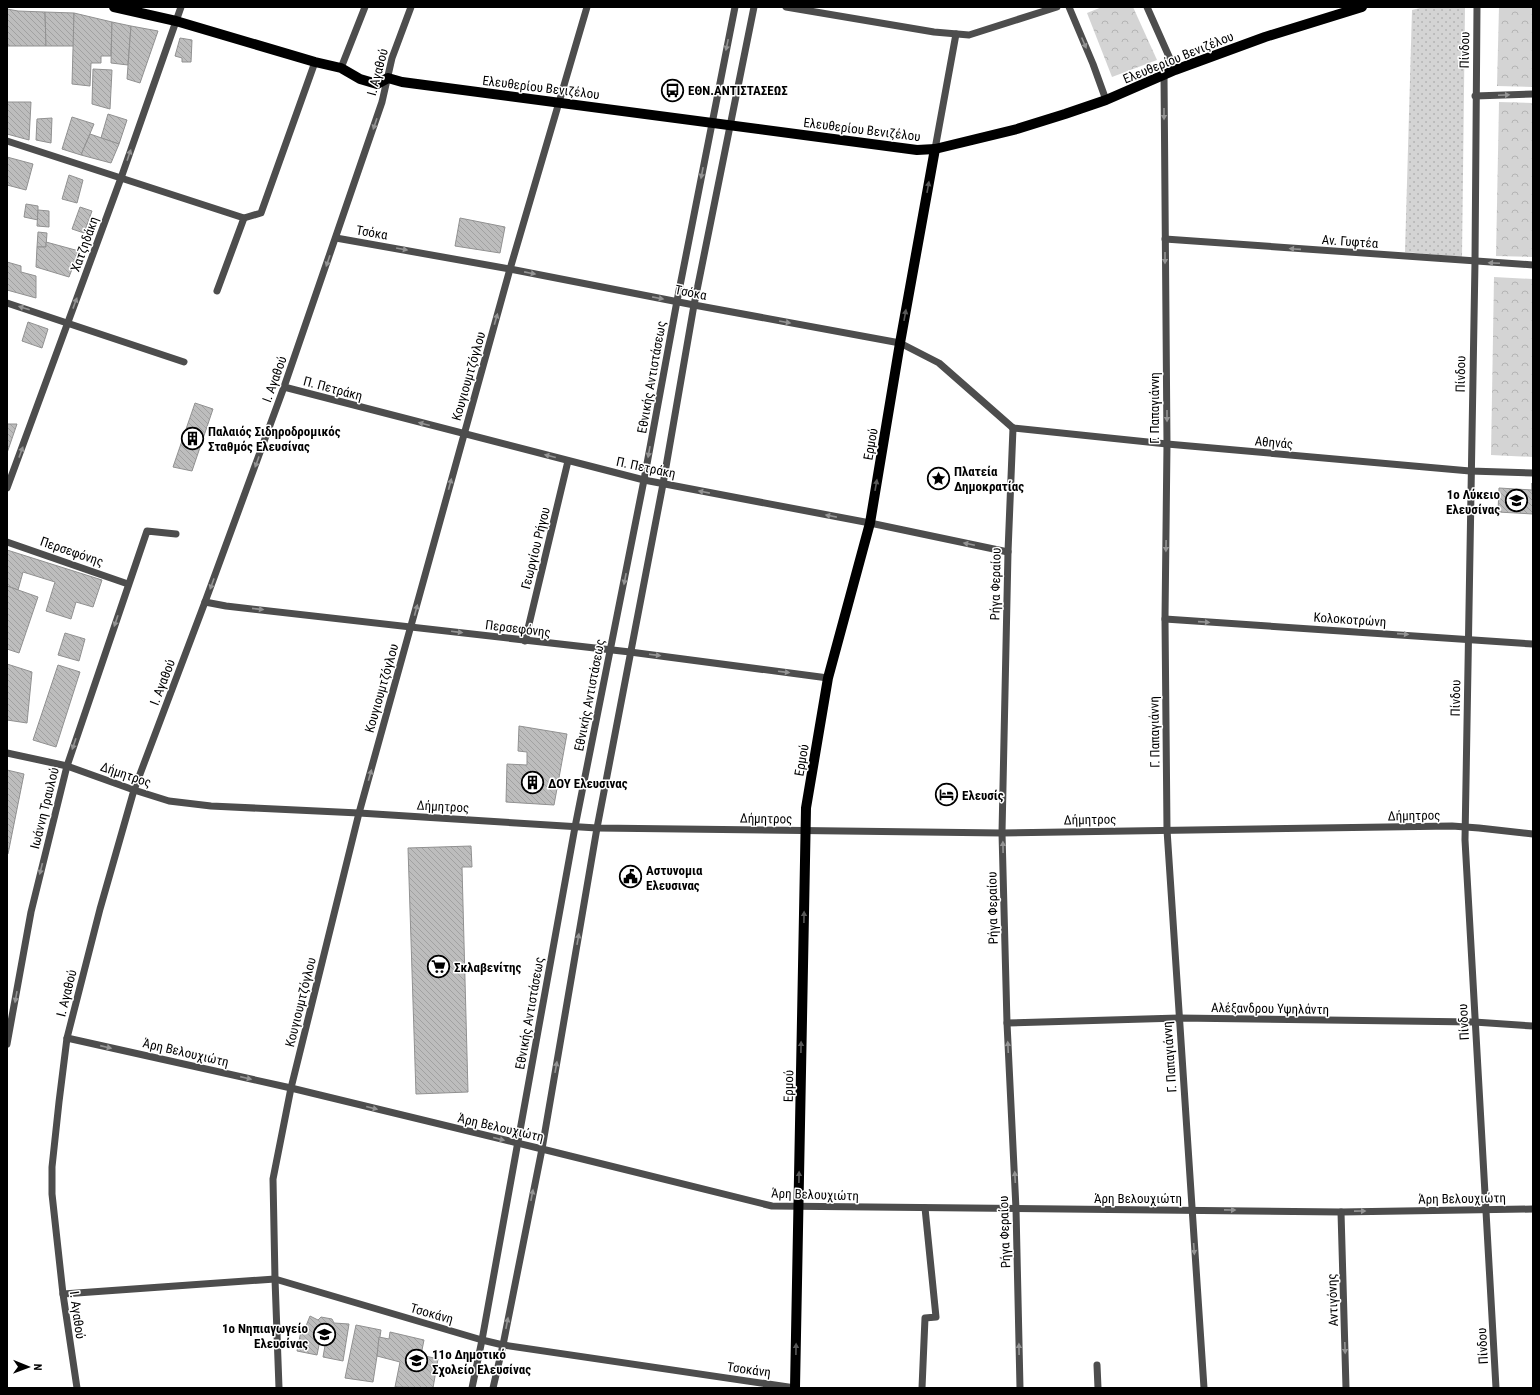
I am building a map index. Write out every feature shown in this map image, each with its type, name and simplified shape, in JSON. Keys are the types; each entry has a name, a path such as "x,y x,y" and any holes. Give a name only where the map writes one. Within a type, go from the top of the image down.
{"main road":[{"path":"114,7 176,21 315,62 341,68 360,79 377,84 388,78"},
{"name":"Ελευθερίου Βενιζέλου","path":"388,78 402,82 730,126 917,150 935,149 1017,129 1065,114 1106,100 1175,70 1348,9 1362,7"},
{"name":"Ερμού","path":"795,1388 806,808 828,678 870,523 900,343 935,149"}],"street":[{"name":"Χατζηδάκη","path":"7,488 121,178 181,7"},
{"path":"341,68 365,7"},
{"name":"Ι. Αγαθού","path":"77,1388 63,1294 52,1194 52,1166 67,1038 100,908 134,790 206,602 284,387 382,102 392,58 411,7"},
{"name":"Κουγιουμτζόγλου","path":"279,1388 273,1179 291,1088 359,813 510,269 587,7"},
{"name":"Εθνικής Αντιστάσεως","path":"472,1388 575,827 611,650 711,123 735,7"},
{"path":"493,1388 542,1149 597,828 663,484 694,305 754,7"},
{"path":"786,7 934,32 969,35 1057,7"},
{"path":"1069,7 1093,64 1106,100"},
{"path":"1147,7 1175,70"},
{"name":"Πίνδου","path":"1477,7 1475,96 1475,262 1470,471 1465,826 1474,1022 1496,1388"},
{"path":"935,149 956,34"},
{"path":"7,141 244,218 261,213 315,62"},
{"name":"Γ. Παπαγιάννη","path":"1164,75 1167,444 1165,619 1167,830 1204,1388"},
{"path":"1475,96 1533,94"},
{"path":"217,291 244,218"},
{"name":"Τσόκα","path":"336,238 510,269 900,343 939,363 1014,428"},
{"name":"Αν. Γυφτέα","path":"1165,239 1533,265"},
{"path":"7,303 184,362"},
{"name":"Π. Πετράκη","path":"284,387 644,480 870,523 1008,552"},
{"name":"Αθηνάς","path":"1014,428 1167,444 1470,471 1533,473"},
{"name":"Ρήγα Φεραίου","path":"1014,428 1008,552 1002,833 1007,1023 1016,1210 1020,1388"},
{"name":"Γεωργίου Ρήγου","path":"525,641 568,461"},
{"name":"Ιωάννη Τραυλού","path":"7,1044 31,912 67,766 147,531 176,534"},
{"name":"Περσεφόνης","path":"7,542 128,584"},
{"name":"Περσεφόνης","path":"206,602 226,606 630,652 828,678"},
{"name":"Κολοκοτρώνη","path":"1165,619 1468,638 1533,644"},
{"name":"Δήμητρος","path":"7,753 67,766 134,790 169,800 212,806 359,813 575,827 1002,833 1465,826 1533,834"},
{"name":"Αλέξανδρου Υψηλάντη","path":"1007,1023 1179,1018 1474,1022 1533,1026"},
{"name":"Άρη Βελουχιώτη","path":"67,1038 291,1088 772,1206 1016,1210 1341,1212 1533,1209"},
{"path":"922,1388 925,1318 936,1317 925,1208"},
{"name":"Αντιγόνης","path":"1341,1212 1346,1388"},
{"name":"Τσοκάνη","path":"63,1294 275,1279 503,1345 795,1388"},
{"path":"1097,1365 1098,1388"}],"green space":[{"path":"1102,7 1133,7 1157,60 1112,77 1087,13"},
{"path":"1424,7 1465,7 1462,257 1405,252 1412,10"},
{"path":"1499,7 1533,7 1533,87 1497,86"},
{"path":"1499,102 1533,103 1533,257 1496,256"},
{"path":"1494,277 1533,279 1533,457 1491,455"}],"building":[{"path":"7,9 45,12 46,46 7,46"},
{"path":"45,12 74,13 74,46 46,46"},
{"path":"74,13 112,22 111,56 101,56 101,63 91,63 90,86 72,84"},
{"path":"112,22 131,26 128,65 111,63"},
{"path":"131,26 158,31 140,83 127,79"},
{"path":"180,38 192,40 191,62 182,62 182,58 175,56"},
{"path":"93,69 112,70 110,109 92,104"},
{"path":"7,102 31,102 29,140 7,134"},
{"path":"108,114 127,120 119,144 101,138"},
{"path":"72,117 94,124 81,155 62,149"},
{"path":"52,118 51,143 36,140 37,119"},
{"path":"90,134 119,144 111,163 81,155"},
{"path":"7,157 33,164 26,190 7,185"},
{"path":"69,175 83,180 77,203 62,199"},
{"path":"26,204 38,206 38,220 24,217"},
{"path":"80,207 92,211 84,233 72,229"},
{"path":"38,210 49,211 49,227 37,226"},
{"path":"460,218 505,227 500,253 455,246"},
{"path":"38,232 47,233 46,247 37,247"},
{"path":"46,242 79,251 69,277 36,267 37,247 46,247"},
{"path":"7,262 21,266 21,272 36,276 36,298 7,290"},
{"path":"28,322 48,329 42,348 22,341"},
{"name":"Παλαιός Σιδηροδρομικός Σταθμός Ελευσίνας","path":"195,403 213,409 192,471 173,467"},
{"path":"7,424 17,424 7,453"},
{"name":"1ο Λύκειο Ελευσίνας","path":"1532,483 1533,514 1498,512 1499,488 1532,490"},
{"path":"7,550 102,580 93,607 76,602 71,619 46,611 55,582 23,572 18,590 7,586"},
{"path":"7,586 38,597 19,653 7,649"},
{"path":"65,633 85,639 79,661 58,655"},
{"path":"7,664 32,672 27,723 7,720"},
{"path":"58,665 80,672 56,747 33,740"},
{"name":"ΔΟΥ Ελευσινας","path":"519,726 567,734 554,805 506,802 507,764 527,765 527,752 518,751"},
{"path":"7,770 24,774 8,854 7,854"},
{"path":"471,846 472,867 462,867 468,1092 416,1094 408,848"},
{"name":"1ο Νηπιαγωγείο Ελευσίνας","path":"310,1316 318,1320 321,1317 332,1319 334,1323 349,1324 343,1361 323,1357 326,1340 320,1340 317,1355 297,1351 301,1331 304,1331"},
{"path":"356,1325 381,1330 373,1382 345,1378"},
{"name":"11ο Δημοτικό Σχολείο Ελευσίνας","path":"390,1332 424,1340 421,1355 438,1359 433,1388 395,1387 400,1362 377,1356 379,1337 389,1339"}],"place":[{"name":"ΕΘΝ.ΑΝΤΙΣΤΑΣΕΩΣ","path":"673,90"},
{"name":"Παλαιός Σιδηροδρομικός Σταθμός Ελευσίνας","path":"193,438"},
{"name":"Πλατεία Δημοκρατίας","path":"938,478"},
{"name":"1ο Λύκειο Ελευσίνας","path":"1516,501"},
{"name":"ΔΟΥ Ελευσινας","path":"532,783"},
{"name":"Ελευσίς","path":"946,795"},
{"name":"Αστυνομια Ελευσινας","path":"630,877"},
{"name":"Σκλαβενίτης","path":"438,967"},
{"name":"1ο Νηπιαγωγείο Ελευσίνας","path":"324,1335"},
{"name":"11ο Δημοτικό Σχολείο Ελευσίνας","path":"417,1361"}]}
